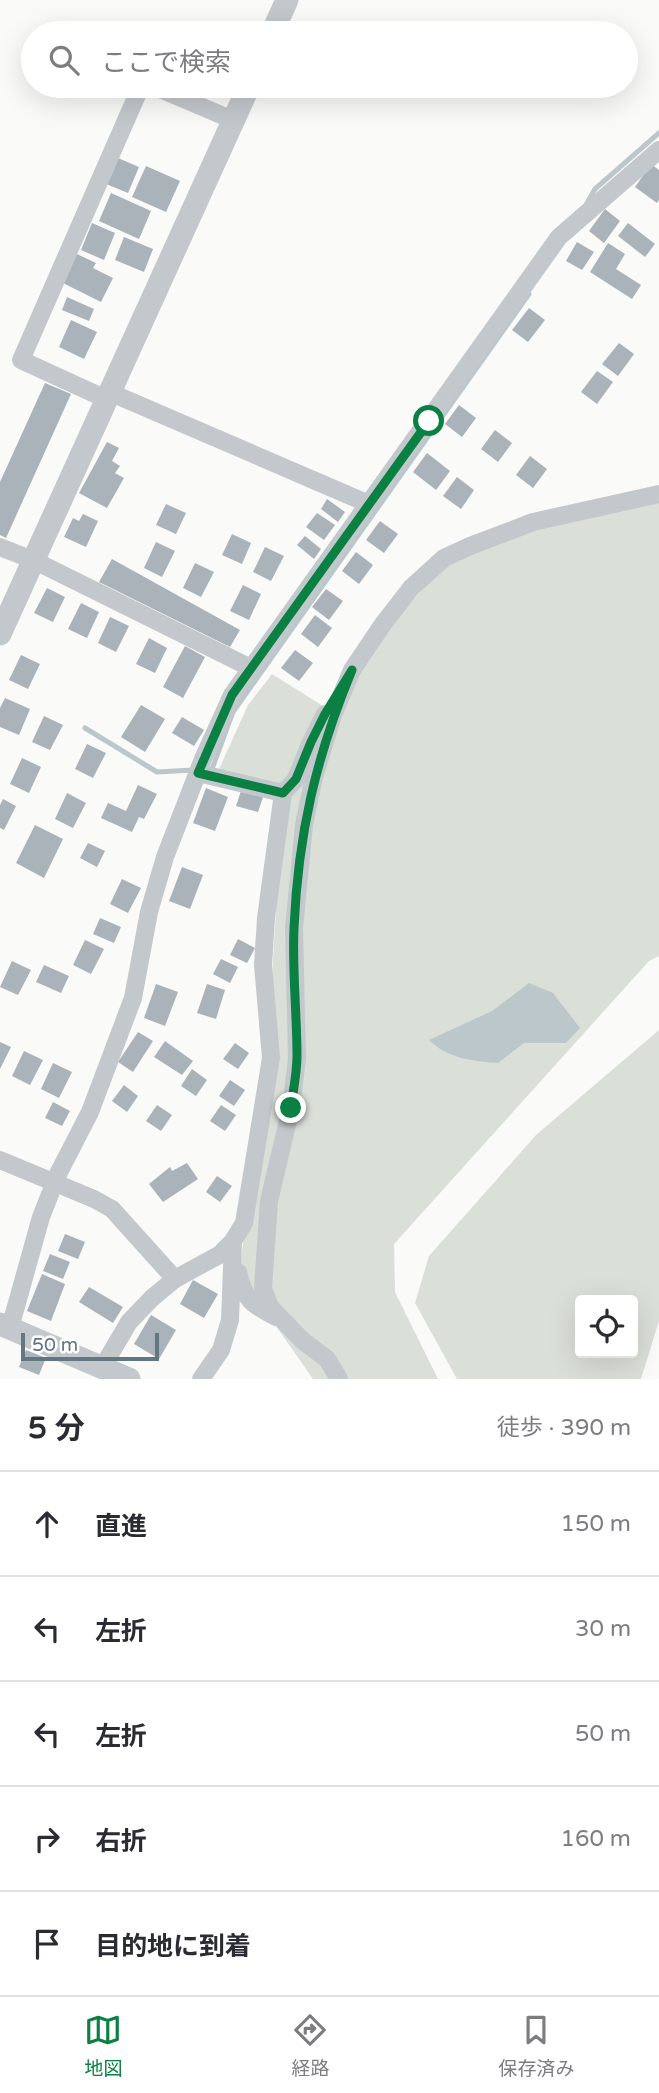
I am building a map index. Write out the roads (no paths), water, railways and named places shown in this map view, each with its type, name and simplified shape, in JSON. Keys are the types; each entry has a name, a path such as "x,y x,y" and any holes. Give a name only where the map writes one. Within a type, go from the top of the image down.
{"street":[{"path":"277,21 287,0"},
{"path":"136,98 21,360 369,504"},
{"path":"181,98 233,120"},
{"path":"0,634 243,98"},
{"path":"129,1379 3,1328 40,1217 90,1112 133,998 149,912 164,858 198,773 232,695 559,237 659,150"},
{"path":"102,1368 129,1322 152,1298 175,1279 219,1255 233,1241 244,1223 271,1058 263,965 266,918 283,793 296,779 325,714 352,670 411,588 444,558 533,522 659,494"},
{"path":"0,547 251,668"},
{"path":"340,1379 327,1359 303,1340 270,1307 262,1288 269,1201 291,1108 297,1059 294,928 304,825 314,778 333,715 352,670"},
{"path":"198,773 283,793"},
{"path":"0,1160 112,1209 175,1279"},
{"path":"233,1241 242,1291 255,1306 284,1322"},
{"path":"201,1379 221,1350 230,1320 233,1241"}],"waterway":[{"path":"587,203 595,189 659,133"},
{"path":"207,769 212,769 233,712 529,294"},
{"path":"85,728 157,772 193,770"}]}
